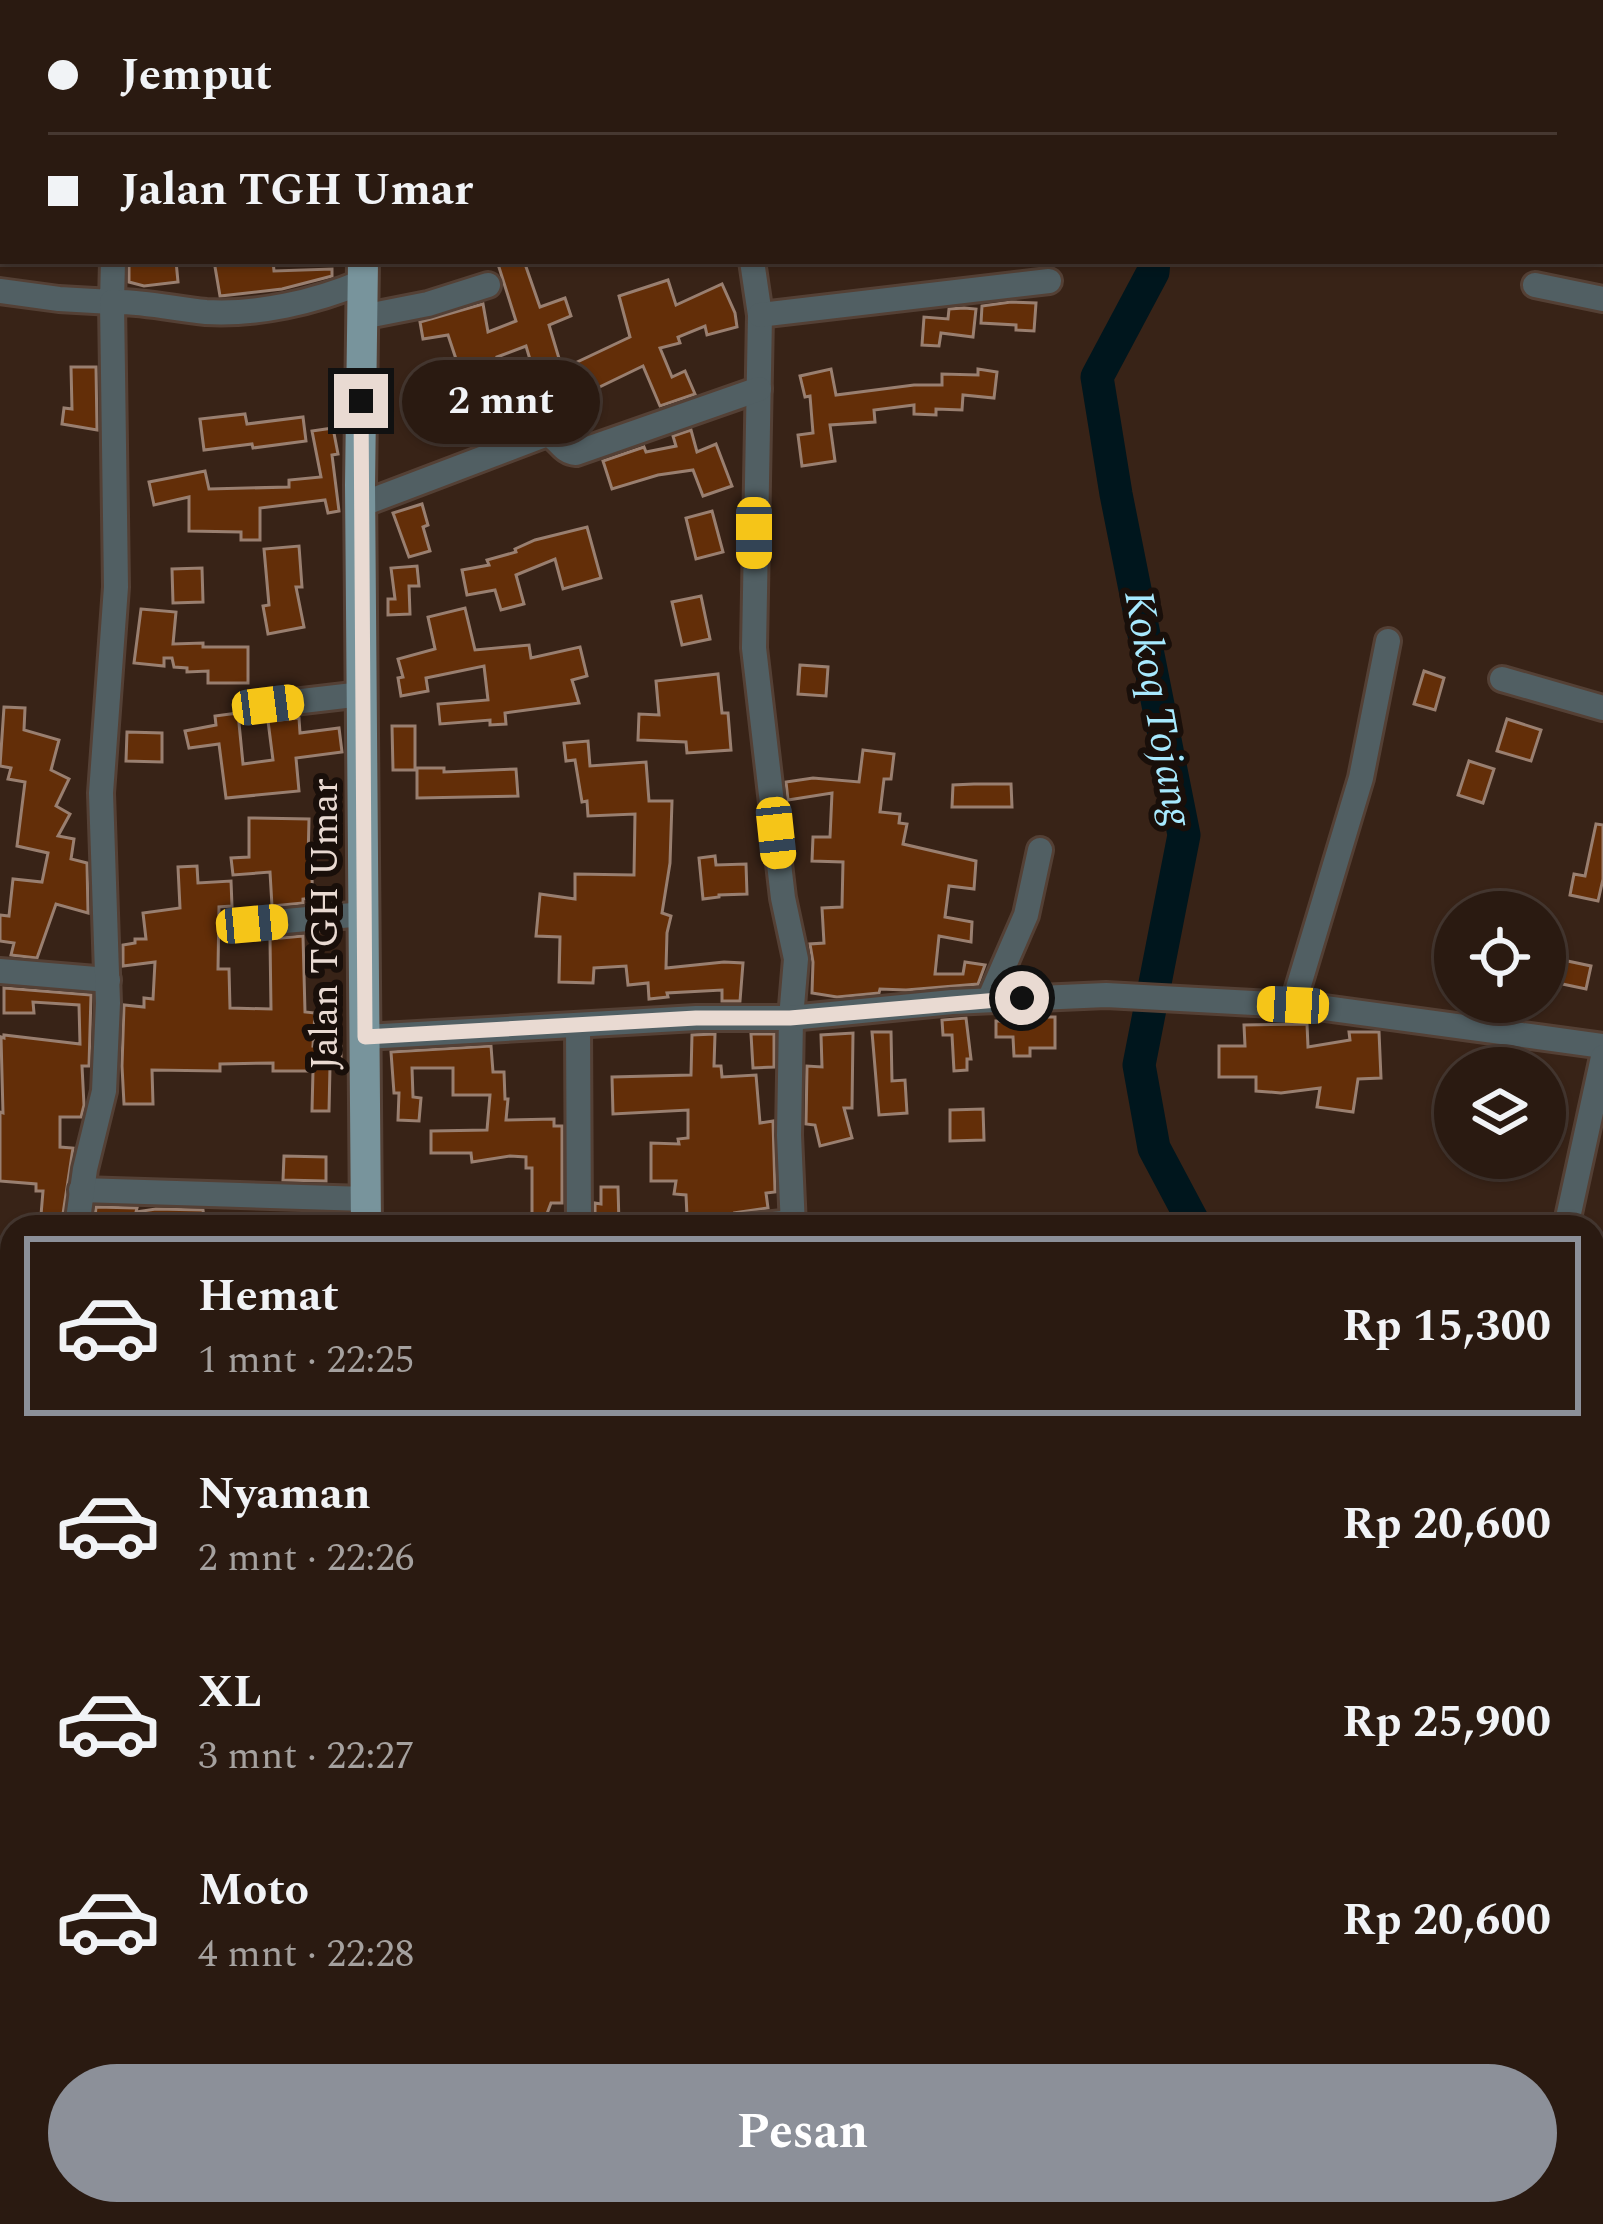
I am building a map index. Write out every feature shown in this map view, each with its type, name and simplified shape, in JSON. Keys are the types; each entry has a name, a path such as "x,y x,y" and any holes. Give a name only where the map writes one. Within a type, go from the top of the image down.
{"main road":[{"name":"Jalan TGH Umar","path":"362,272 366,1213"}],"street":[{"path":"78,1215 104,1091 108,980 101,793 116,587 113,264"},
{"path":"752,264 760,314 754,648 783,898 796,959 790,1018 793,1215"},
{"path":"0,291 206,312 252,310 334,294 362,272"},
{"path":"760,314 1049,281"},
{"path":"362,317 428,304 488,285"},
{"path":"1534,285 1603,298"},
{"path":"361,506 547,434 576,453 759,389"},
{"path":"1293,1005 1361,778 1388,641"},
{"path":"1502,679 1603,708"},
{"path":"268,705 362,694"},
{"path":"989,1000 1026,915 1040,850"},
{"path":"252,924 364,914"},
{"path":"0,971 108,980"},
{"path":"365,1037 696,1018 790,1018 1106,995 1383,1014 1603,1046"},
{"path":"578,1025 579,1215"},
{"path":"1569,1215 1603,1057"},
{"path":"82,1190 366,1213"}],"building":[{"path":"129,264 176,264 178,282 144,286 129,282"},
{"path":"215,264 273,264 274,271 332,269 332,276 282,289 220,296"},
{"path":"498,264 525,264 540,307 565,298 571,316 549,325 564,375 537,383 526,346 497,357 508,396 478,405 484,419 461,429 447,397 466,389 448,335 423,339 420,322 483,304 488,332 516,321"},
{"path":"668,280 676,305 722,284 735,313 737,327 707,335 705,326 678,337 680,343 660,348 672,377 685,371 695,394 660,406 643,366 585,394 571,365 630,337 619,296"},
{"path":"1036,303 1034,331 981,323 982,306"},
{"path":"949,309 976,309 973,337 941,333 939,346 922,345 924,317 948,319"},
{"path":"71,367 96,367 97,430 62,424 64,408 72,409"},
{"path":"831,369 836,395 942,385 942,374 978,375 978,369 997,372 994,398 963,395 962,410 914,414 914,405 874,410 875,422 830,425 835,461 802,466 798,435 813,433 810,396 805,397 800,376"},
{"path":"245,414 247,424 303,417 306,441 204,450 200,419"},
{"path":"333,428 339,511 328,513 325,500 260,508 260,540 241,540 241,532 189,531 189,497 154,505 149,482 205,471 209,489 289,487 289,480 321,477 312,431"},
{"path":"691,430 697,452 716,444 732,486 703,496 693,470 612,489 603,461 644,447 646,452 676,446 673,436"},
{"path":"422,504 430,551 409,557 393,513"},
{"path":"712,511 723,552 696,559 686,518"},
{"path":"587,527 601,578 563,589 555,559 516,575 524,604 501,610 495,590 467,595 462,570 489,565 487,560 516,552 535,540"},
{"path":"299,546 302,587 296,587 304,627 268,634 263,606 269,605 264,549"},
{"path":"417,566 419,586 409,586 410,614 388,615 388,599 395,599 391,568"},
{"path":"202,568 203,602 173,603 172,569"},
{"path":"701,596 710,639 682,645 672,602"},
{"path":"465,608 475,650 529,645 531,658 580,647 587,676 572,680 579,703 505,713 506,724 490,725 490,720 440,724 438,704 488,700 484,666 426,678 428,691 401,696 398,659 435,649 428,617"},
{"path":"141,609 176,612 173,644 248,647 248,683 208,683 208,671 187,672 187,668 174,667 172,658 164,658 164,666 134,663"},
{"path":"800,665 828,667 826,696 798,694"},
{"path":"1424,671 1444,678 1435,710 1414,704"},
{"path":"718,674 731,750 687,753 686,742 638,740 639,714 659,715 656,681"},
{"path":"4,707 25,708 24,730 59,740 51,770 69,779 56,806 70,814 58,836 74,839 71,859 87,863 88,913 56,904 37,958 11,955 14,943 0,941 0,915 9,916 13,879 42,882 48,853 17,846 25,782 8,779 11,768 0,766"},
{"path":"238,713 243,764 273,760 268,721 299,718 300,733 339,728 342,752 296,758 299,791 226,798 219,744 189,748 185,731 216,725 215,716"},
{"path":"1507,719 1541,730 1531,761 1497,751"},
{"path":"392,726 415,726 415,770 393,770"},
{"path":"127,732 162,733 162,762 126,761"},
{"path":"588,741 590,766 646,762 649,801 672,801 662,913 671,916 666,968 743,963 740,1001 722,1001 722,990 667,993 668,997 649,999 648,983 628,985 626,966 594,968 593,983 559,982 560,937 536,936 540,894 575,899 575,874 634,875 635,814 588,816 575,760 566,761 564,743"},
{"path":"863,750 894,754 891,779 884,779 880,812 900,814 899,823 907,824 903,844 976,861 974,889 949,886 945,917 972,922 971,942 939,936 935,974 963,974 965,962 985,965 978,984 880,989 879,993 837,997 812,993 810,944 824,943 822,908 842,907 843,862 812,861 813,837 830,837 832,793 788,800 786,782 813,778 859,782"},
{"path":"1469,761 1494,769 1483,803 1458,795"},
{"path":"417,768 444,768 444,772 516,769 518,796 417,798"},
{"path":"1011,784 1012,807 952,807 953,785"},
{"path":"249,818 309,819 313,898 272,906 270,872 233,875 231,858 249,857"},
{"path":"1596,824 1603,825 1598,901 1570,895 1574,874 1585,876"},
{"path":"715,856 716,865 746,864 747,894 703,899 699,858"},
{"path":"197,866 198,883 231,881 232,906 219,907 218,969 229,969 230,1008 271,1009 270,939 303,936 305,1012 315,1013 313,1046 341,1047 341,1068 330,1067 329,1111 312,1111 313,1071 273,1071 273,1063 220,1064 220,1071 152,1070 153,1104 124,1104 124,1005 144,1007 144,998 153,999 155,962 123,966 123,945 146,939 143,913 180,908 178,867"},
{"path":"1566,961 1591,966 1586,989 1566,985"},
{"path":"4,988 91,995 89,1066 82,1066 81,1117 60,1117 60,1147 73,1148 63,1215 41,1215 43,1191 36,1191 36,1184 0,1181 1,1037 80,1044 79,1005 33,1002 34,1013 4,1013"},
{"path":"1035,1017 1055,1017 1055,1048 1030,1048 1030,1056 1014,1056 1013,1037 996,1037 996,1021 1035,1021"},
{"path":"966,1018 971,1059 967,1059 967,1070 954,1071 952,1035 943,1035 942,1020"},
{"path":"1307,1024 1308,1047 1350,1040 1349,1032 1379,1032 1381,1078 1358,1079 1353,1112 1317,1107 1320,1088 1256,1091 1256,1077 1219,1077 1219,1046 1245,1046 1244,1025"},
{"path":"872,1032 891,1032 892,1081 905,1080 907,1113 879,1115"},
{"path":"853,1033 852,1108 844,1108 852,1138 820,1146 815,1125 806,1124 807,1066 822,1067 821,1035"},
{"path":"715,1034 714,1066 721,1066 722,1077 756,1075 760,1123 773,1121 775,1192 766,1193 768,1208 732,1215 687,1215 686,1195 674,1194 676,1181 651,1181 651,1143 679,1144 678,1139 688,1138 688,1110 613,1114 612,1077 691,1075 692,1035"},
{"path":"751,1034 774,1034 774,1067 753,1068"},
{"path":"491,1046 493,1072 504,1072 506,1120 554,1119 554,1126 562,1126 562,1203 551,1203 546,1215 531,1215 532,1168 526,1168 526,1157 472,1162 471,1153 431,1153 431,1131 487,1130 490,1095 453,1095 453,1068 412,1068 413,1097 421,1098 419,1121 398,1120 399,1093 394,1093 391,1052"},
{"path":"983,1109 984,1140 950,1141 950,1110"},
{"path":"284,1156 326,1157 326,1181 283,1180"},
{"path":"601,1187 618,1187 619,1215 595,1215 595,1203 601,1204"},
{"path":"96,1207 137,1208 136,1212 203,1210 204,1215 95,1215"}],"waterway":[{"name":"Kokoq Tojang","path":"1154,264 1097,377 1184,835 1139,1065 1154,1148 1190,1215"}],"route":[{"path":"361,401 365,1037 696,1018 790,1018 1022,998"}]}
